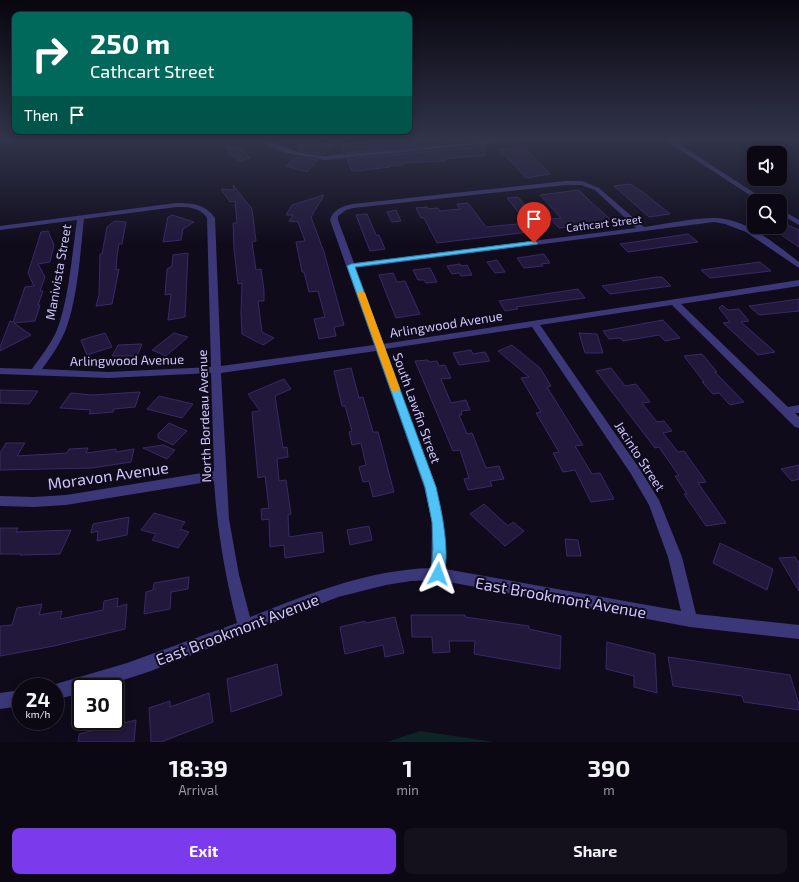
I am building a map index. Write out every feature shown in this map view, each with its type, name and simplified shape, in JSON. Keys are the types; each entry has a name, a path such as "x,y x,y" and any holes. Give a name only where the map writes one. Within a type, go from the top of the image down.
{"street":[{"path":"722,175 753,194"},
{"name":"South Lawfin Street","path":"438,574 438,522 430,487 381,347 334,220 335,215 339,211 353,206 566,183 582,183 597,190 642,229"},
{"name":"North Bordeau Avenue","path":"81,217 176,204 199,207 211,218 220,475 223,519 232,575 245,627"},
{"path":"787,215 799,223"},
{"path":"0,228 81,217"},
{"name":"Manivista Street","path":"35,372 50,351 68,306 81,217"},
{"name":"Cathcart Street","path":"351,266 710,221 725,221 746,228 799,266"},
{"name":"Arlingwood Avenue","path":"0,371 108,375 216,370 381,347 799,283"},
{"path":"674,302 799,424"},
{"name":"Jacinto Street","path":"534,323 635,471 655,504 675,557 690,620"},
{"path":"786,411 799,409"},
{"name":"Moravon Avenue","path":"0,501 34,502 66,500 220,475"},
{"name":"East Brookmont Avenue","path":"64,690 89,684 142,666 245,627 288,608 341,589 385,577 414,574 438,574 690,620 799,632"},
{"path":"0,701 12,699"}],"green space":[{"path":"420,731 494,742 387,742"}],"building":[{"path":"523,175 546,175 526,178"},
{"path":"630,184 643,192 670,214 649,217 614,186"},
{"path":"233,185 252,209 256,241 252,242 256,270 261,269 264,290 264,301 258,301 262,332 274,338 263,345 242,334 242,283 238,284 234,249 233,223 237,223 235,201 230,202 221,189 234,190"},
{"path":"579,190 612,221 568,225 570,227 559,228 551,219 561,218 540,195"},
{"path":"324,195 311,217 324,252 344,325 334,327 336,336 319,339 314,319 325,317 318,291 309,292 304,272 302,272 296,242 305,241 298,222 289,221 293,215 286,215 292,205"},
{"path":"518,197 545,228 537,229 538,231 437,243 424,218 421,218 416,208 438,208 440,211 460,209 457,204 468,203 486,227 527,223 507,198"},
{"path":"396,210 401,221 392,222 387,212"},
{"path":"367,214 376,235 379,235 385,249 370,251 356,215"},
{"path":"172,215 194,222 183,229 181,240 163,242 168,217"},
{"path":"115,221 126,222 122,244 119,244 116,270 119,269 112,304 96,306 99,295 100,254 102,254 107,227"},
{"path":"787,225 799,230 799,247 780,234 787,234"},
{"path":"48,231 54,245 50,262 38,264 45,277 40,291 43,291 38,305 40,305 35,321 14,323 31,335 0,351 0,347 10,321 13,322 25,287 34,286 28,273 41,232"},
{"path":"688,234 698,242 628,252 620,244"},
{"path":"188,253 185,317 168,320 171,294 165,295 167,269 172,266 173,255"},
{"path":"544,254 550,263 541,264 543,266 524,268 517,258"},
{"path":"497,260 505,272 495,273 487,262"},
{"path":"760,262 771,271 710,278 701,270"},
{"path":"460,264 461,266 467,265 472,275 461,276 459,273 452,274 447,266"},
{"path":"430,268 437,282 426,283 424,280 418,280 413,270"},
{"path":"393,273 397,282 405,281 420,314 396,318 379,275"},
{"path":"662,277 671,286 610,294 602,286"},
{"path":"578,289 585,298 516,307 518,309 505,311 499,301"},
{"path":"799,299 799,311 759,315 749,306"},
{"path":"722,305 728,310 739,309 749,321 741,322 775,352 758,355 723,323 730,322 719,308"},
{"path":"663,320 680,338 665,341 659,335 623,341 620,338 609,339 603,331"},
{"path":"105,333 112,347 87,355 81,340"},
{"path":"174,333 188,337 166,356 152,350"},
{"path":"579,333 597,334 603,353 585,353"},
{"path":"142,344 137,356 112,356 118,345"},
{"path":"512,345 540,368 551,386 547,387 583,445 575,446 592,474 600,473 614,499 591,502 575,470 563,472 553,453 559,452 536,413 541,412 521,378 529,377 498,351"},
{"path":"471,350 473,354 485,352 490,361 459,365 453,353"},
{"path":"702,354 717,372 715,372 744,402 730,405 719,393 713,394 702,382 704,382 684,356"},
{"path":"428,360 429,362 437,361 439,366 445,365 451,378 441,379 451,403 466,400 470,410 461,411 462,415 459,415 467,434 472,433 486,468 499,466 504,479 490,481 492,486 468,490 464,479 469,478 460,450 453,451 415,361"},
{"path":"351,368 359,398 363,397 373,432 378,432 394,492 373,497 369,481 363,482 359,467 366,465 361,443 352,445 349,432 352,431 345,406 342,406 334,371"},
{"path":"611,368 625,386 636,384 650,402 642,403 657,422 664,421 672,431 663,433 678,452 684,451 706,482 698,483 726,523 706,526 684,494 687,494 675,476 679,476 659,447 655,448 596,371"},
{"path":"284,379 291,389 275,396 283,448 287,447 288,457 277,459 279,481 286,480 291,514 288,515 289,537 322,532 324,552 285,558 284,545 270,547 269,519 262,520 261,509 269,508 265,476 258,478 252,412 260,411 248,394"},
{"path":"0,390 38,391 29,404 0,403"},
{"path":"140,392 135,407 114,409 113,412 89,414 91,410 60,408 71,393 92,395"},
{"path":"159,396 193,404 182,418 147,409"},
{"path":"169,423 187,431 173,445 158,438 158,434"},
{"path":"6,443 25,443 17,456 67,453 69,449 88,448 86,453 116,449 116,452 134,449 131,462 92,468 0,470 0,453"},
{"path":"163,445 175,450 167,459 143,448"},
{"path":"799,465 799,479 792,481 781,469"},
{"path":"484,504 508,526 513,522 524,531 505,546 470,514"},
{"path":"154,513 185,522 180,529 189,532 178,548 152,540 156,534 141,530"},
{"path":"129,517 127,535 97,541 98,531 91,533 93,524"},
{"path":"369,526 372,540 350,545 347,530"},
{"path":"0,528 18,528 16,532 71,530 60,554 20,555 21,554 0,554"},
{"path":"565,539 578,540 581,556 567,556"},
{"path":"720,543 773,569 767,590 713,563"},
{"path":"795,557 799,563 799,591 779,558"},
{"path":"189,577 188,589 171,592 170,609 144,614 146,592 153,590 154,583"},
{"path":"118,598 117,607 127,604 125,629 54,646 0,656 0,626 12,625 17,608 42,604 39,615 62,611 60,619 103,610 104,601"},
{"path":"411,615 465,615 465,617 529,626 529,629 561,636 560,669 474,654 475,641 449,641 450,652 433,653 432,637 412,637"},
{"path":"395,617 404,653 385,657 383,645 345,654 340,627 365,621 366,623"},
{"path":"607,642 655,654 657,693 634,687 634,676 606,669"},
{"path":"668,657 790,675 799,704 799,710 744,702 742,696 673,686"},
{"path":"277,664 282,695 231,712 227,679"},
{"path":"209,693 213,722 161,742 151,742 149,708 170,701 170,707"},
{"path":"136,720 134,742 78,742 79,734 95,730 124,730 124,723"}],"slow traffic":[{"path":"361,293 396,389"}],"route":[{"path":"438,574 438,522 430,487 351,266 534,243"}]}
